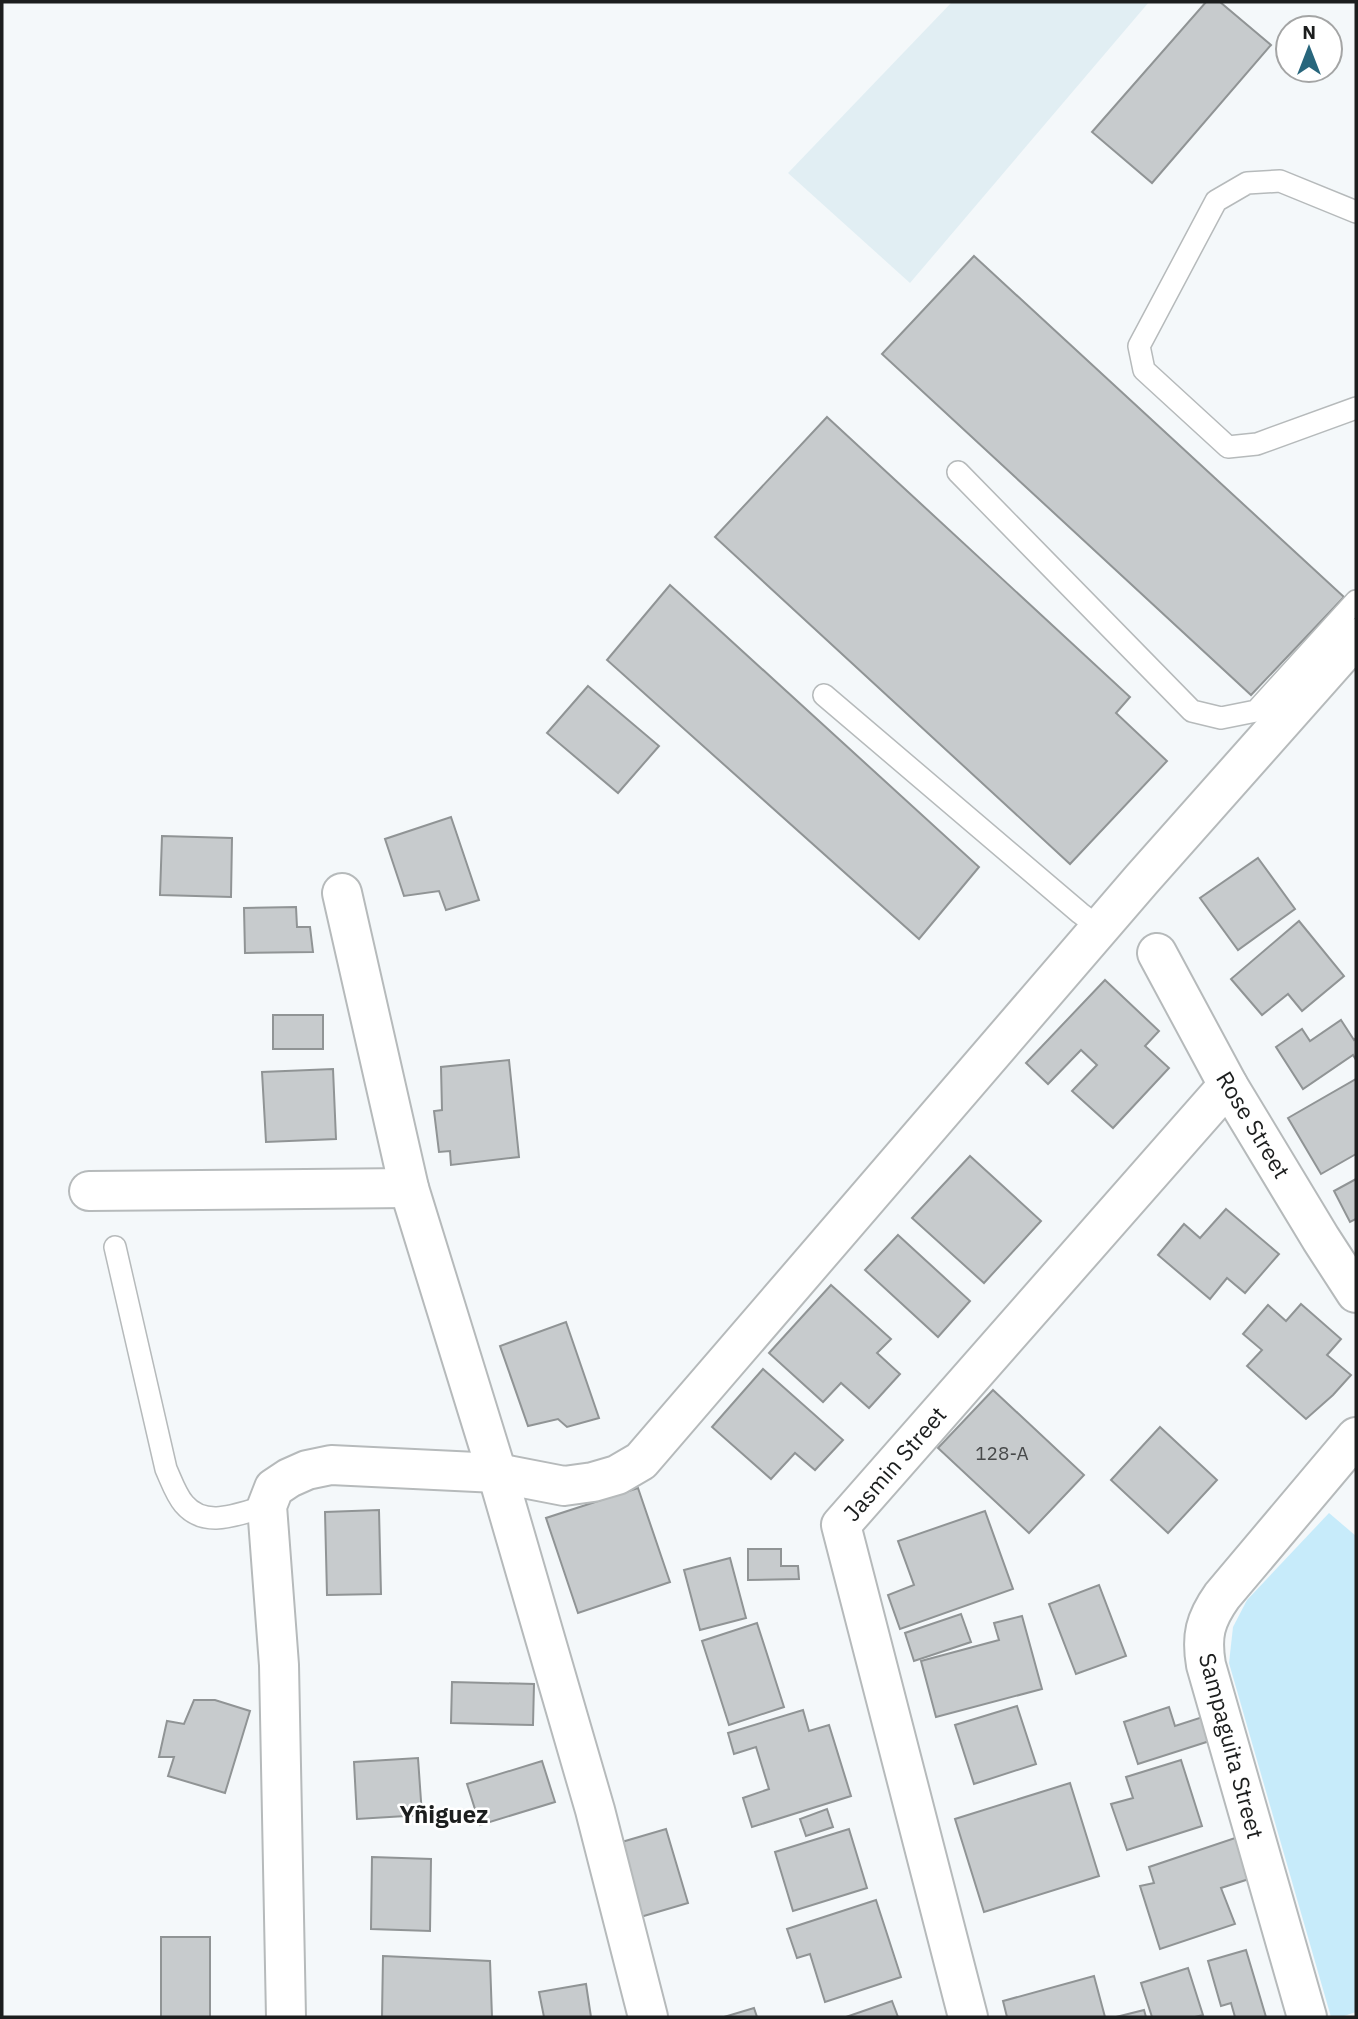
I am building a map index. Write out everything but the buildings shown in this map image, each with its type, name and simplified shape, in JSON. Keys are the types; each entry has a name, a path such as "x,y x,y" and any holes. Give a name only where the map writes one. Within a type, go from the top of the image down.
{"street":[{"path":"286,2017 279,1665 267,1506 274,1488 307,1470 331,1465 497,1473 564,1486 617,1475 641,1461 1151,869 1356,638"},
{"path":"342,893 409,1188 497,1473 595,1810 648,2017"},
{"name":"Rose Street","path":"1157,953 1228,1085 1356,1293"},
{"name":"Jasmin Street","path":"968,2017 841,1525 1228,1085"},
{"path":"89,1191 409,1188"},
{"name":"Sampaguita Street","path":"1307,2017 1206,1665 1204,1629 1211,1611 1222,1596 1356,1437"}],"lane":[{"path":"1356,212 1280,181 1247,183 1216,201 1139,346 1144,370 1228,447 1257,443 1356,408"},
{"path":"958,472 1192,711 1221,718 1256,711 1356,601"},
{"path":"824,695 1101,929"},
{"path":"115,1247 166,1469 182,1503 197,1516 217,1519 267,1506"}],"shaded area":[{"path":"952,2 1149,2 910,283 788,173"},
{"path":"1329,1513 1356,1536 1356,2012 1341,2017 1331,2017 1229,1663 1233,1627 1247,1600"}],"district":[{"name":"Yñiguez","path":"444,1815"}]}
